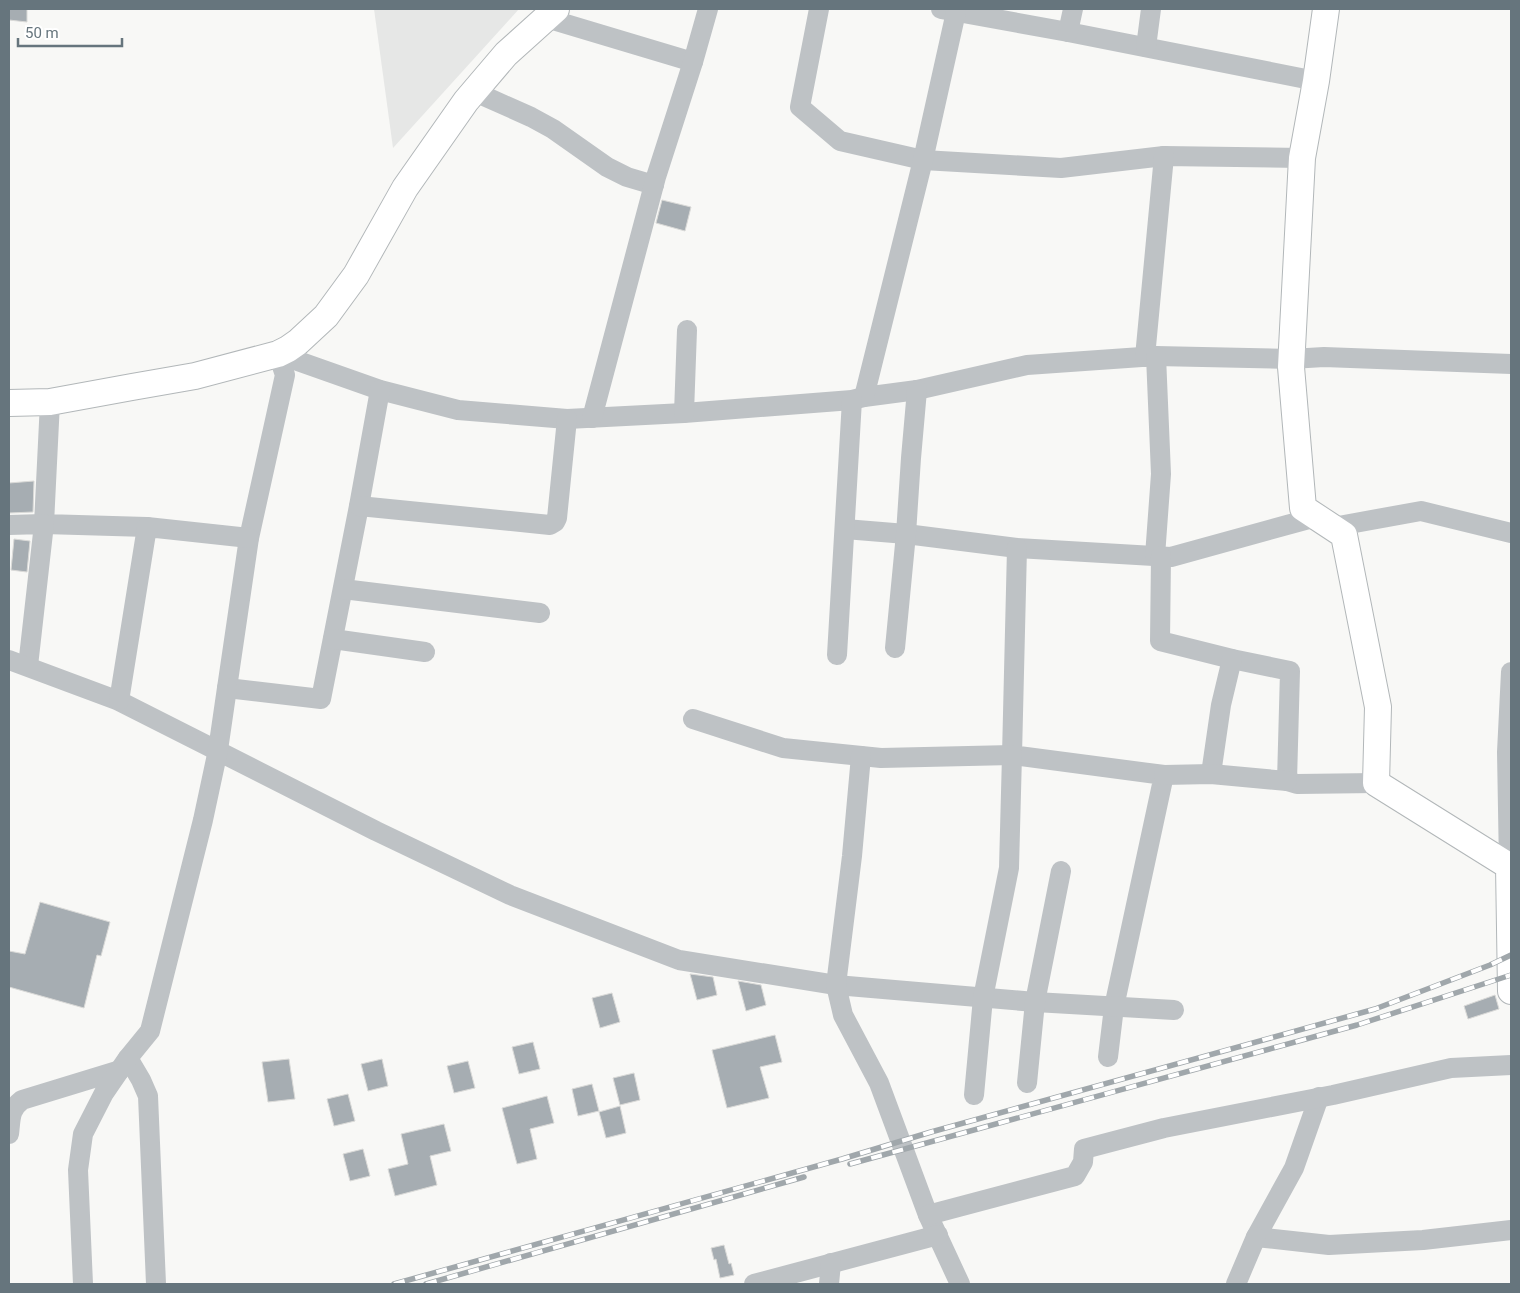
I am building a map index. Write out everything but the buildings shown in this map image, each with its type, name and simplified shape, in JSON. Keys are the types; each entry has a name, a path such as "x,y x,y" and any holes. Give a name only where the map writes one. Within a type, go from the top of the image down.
{"main road":[{"path":"1326,9 1316,81 1302,158 1291,359 1303,508 1344,534 1378,707 1376,782 1510,863 1511,991"},
{"path":"9,404 50,402 195,376 278,354 298,342 326,316 356,275 405,188 466,101 506,54 551,13"}],"street":[{"path":"592,418 654,185 708,9"},
{"path":"819,9 800,107 840,141 923,160 1061,168 1164,156 1302,158"},
{"path":"1068,32 1073,9"},
{"path":"1146,47 1151,9"},
{"path":"837,655 845,529 858,399 923,160 948,10 1316,81"},
{"path":"551,13 693,62"},
{"path":"475,92 546,125 607,167 627,177 654,185"},
{"path":"1164,156 1151,357 1161,474 1158,556 1160,641 1290,671 1287,782"},
{"path":"684,413 687,330"},
{"path":"278,354 380,390 458,410 567,420 858,399 917,390 1027,365 1151,357 1291,359 1324,357 1511,364"},
{"path":"83,1284 78,1170 83,1134 104,1093 150,1031 203,820 218,750 250,538 285,374 278,354"},
{"path":"227,688 321,699 380,390"},
{"path":"895,648 917,390"},
{"path":"28,666 44,524 50,402"},
{"path":"359,506 550,525 557,518 567,420"},
{"path":"845,529 906,534 1017,548 1171,557 1325,522 1421,511 1511,533"},
{"path":"9,525 44,524 147,527 250,538"},
{"path":"119,701 147,527"},
{"path":"974,1095 983,998 1009,868 1017,548"},
{"path":"343,589 540,613"},
{"path":"333,639 425,652"},
{"path":"1211,774 1221,705 1232,659"},
{"path":"9,660 119,701 385,835 510,895 679,960 836,985 1035,1002 1174,1010"},
{"path":"1510,863 1508,752 1511,672"},
{"path":"694,719 783,748 880,758 1012,755 1164,775 1211,774 1297,784 1376,782"},
{"path":"861,756 852,856 836,985 843,1015 879,1083 928,1215 960,1284"},
{"path":"1108,1058 1114,1007 1164,775"},
{"path":"1027,1083 1035,1002 1061,871"},
{"path":"9,1134 12,1112 15,1106 22,1100 124,1064"},
{"path":"124,1064 141,1080 148,1096 156,1284"},
{"path":"928,1215 1075,1176 1083,1162 1084,1148 1164,1128 1320,1097 1451,1068 1511,1065"},
{"path":"1236,1284 1256,1237 1294,1168 1320,1097"},
{"path":"1256,1237 1329,1245 1423,1240 1511,1230"},
{"path":"754,1284 938,1235"},
{"path":"828,1284 831,1263"}],"shaded area":[{"path":"374,9 519,9 393,148"}],"railway":[{"path":"394,1284 1375,1009 1490,965 1511,955"},
{"path":"850,1164 1357,1025 1511,975"},
{"path":"426,1284 804,1177"}]}
